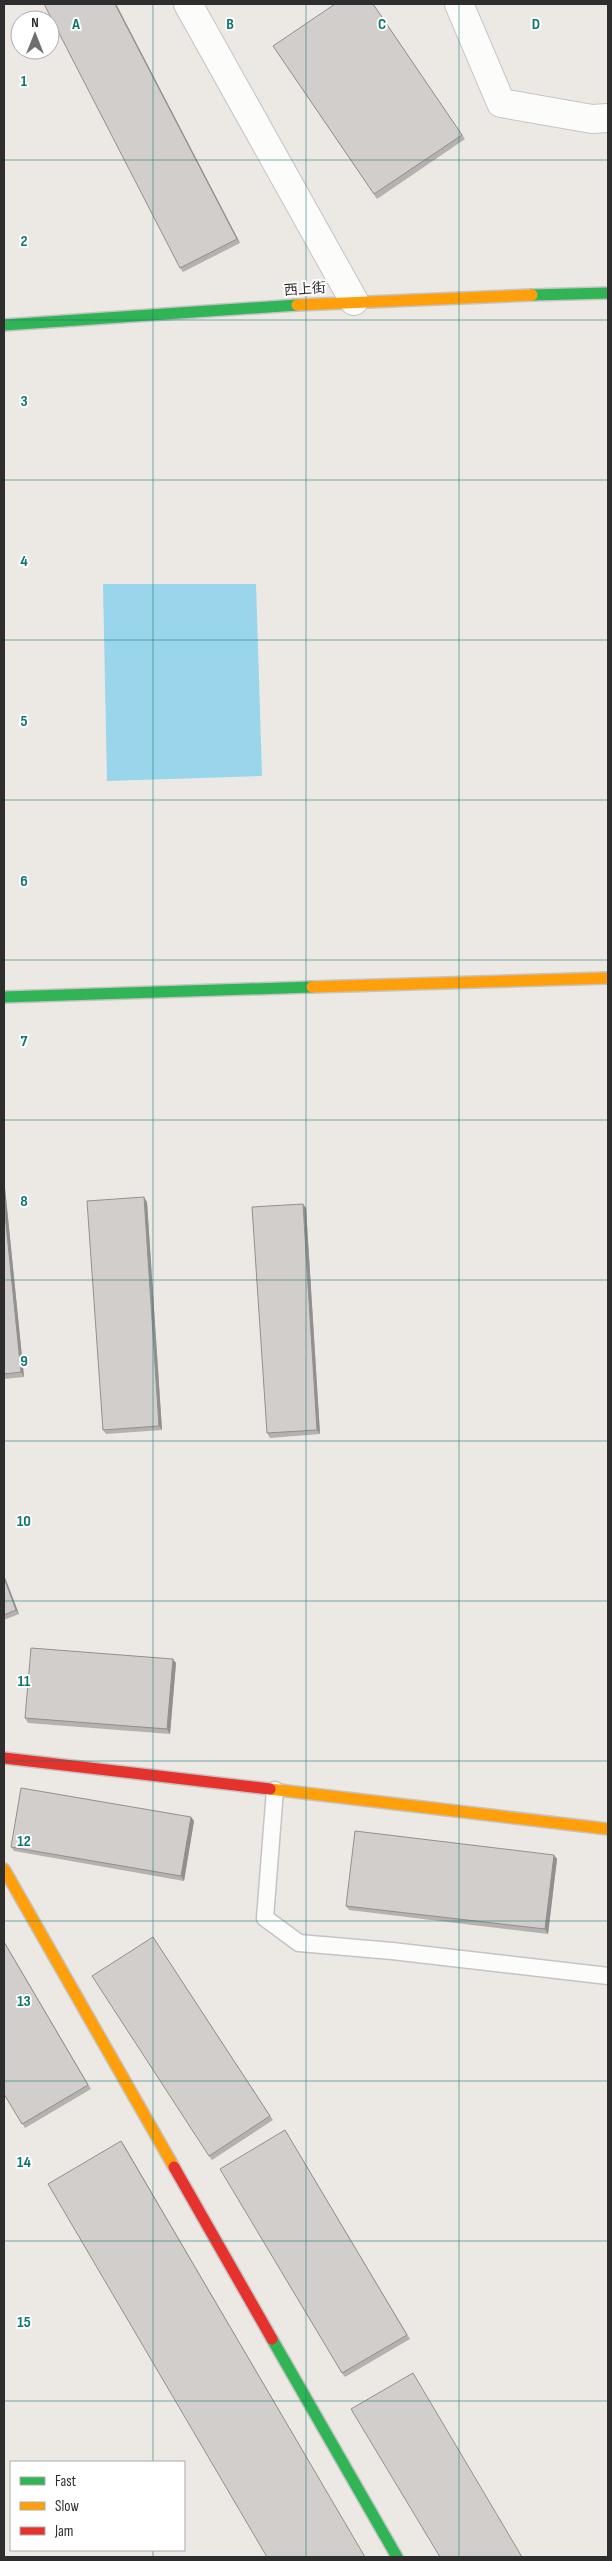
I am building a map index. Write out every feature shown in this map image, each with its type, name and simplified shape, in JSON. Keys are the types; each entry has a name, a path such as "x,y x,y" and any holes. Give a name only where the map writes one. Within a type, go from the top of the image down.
{"street":[{"path":"188,4 354,300"},
{"path":"459,4 501,103 592,119 608,118"},
{"name":"西上街","path":"4,325 354,300 608,293"},
{"path":"4,997 608,978"},
{"path":"4,1758 608,1829"},
{"path":"4,1869 397,2557"}],"lane":[{"path":"275,1790 265,1918 298,1944 392,1951 608,1976"}],"water":[{"path":"103,584 256,584 262,776 107,781"}],"building":[{"path":"44,4 115,4 237,239 180,268 60,35 60,10 47,10"},
{"path":"335,4 373,4 462,135 374,194 273,46"},
{"path":"144,1197 159,1426 103,1430 87,1201"},
{"path":"4,1204 21,1372 4,1374"},
{"path":"303,1204 317,1430 267,1433 252,1207"},
{"path":"4,1578 16,1610 4,1615"},
{"path":"31,1648 173,1659 167,1729 25,1718"},
{"path":"21,1788 191,1817 181,1876 11,1847"},
{"path":"355,1831 554,1855 545,1929 346,1906"},
{"path":"153,1937 270,2116 209,2156 92,1976"},
{"path":"4,1942 88,2085 22,2124 4,2094"},
{"path":"285,2130 407,2335 342,2373 220,2169"},
{"path":"121,2141 365,2557 267,2557 48,2184"},
{"path":"413,2373 522,2557 440,2557 351,2409"}],"traffic: fast":[{"path":"532,295 608,293"},
{"path":"4,325 297,305"},
{"path":"4,997 312,987"},
{"path":"272,2339 397,2557"}],"traffic: slow":[{"path":"297,305 532,295"},
{"path":"312,987 608,978"},
{"path":"270,1789 608,1829"},
{"path":"4,1869 174,2167"}],"traffic: jam":[{"path":"4,1758 270,1789"},
{"path":"174,2167 272,2339"}]}
